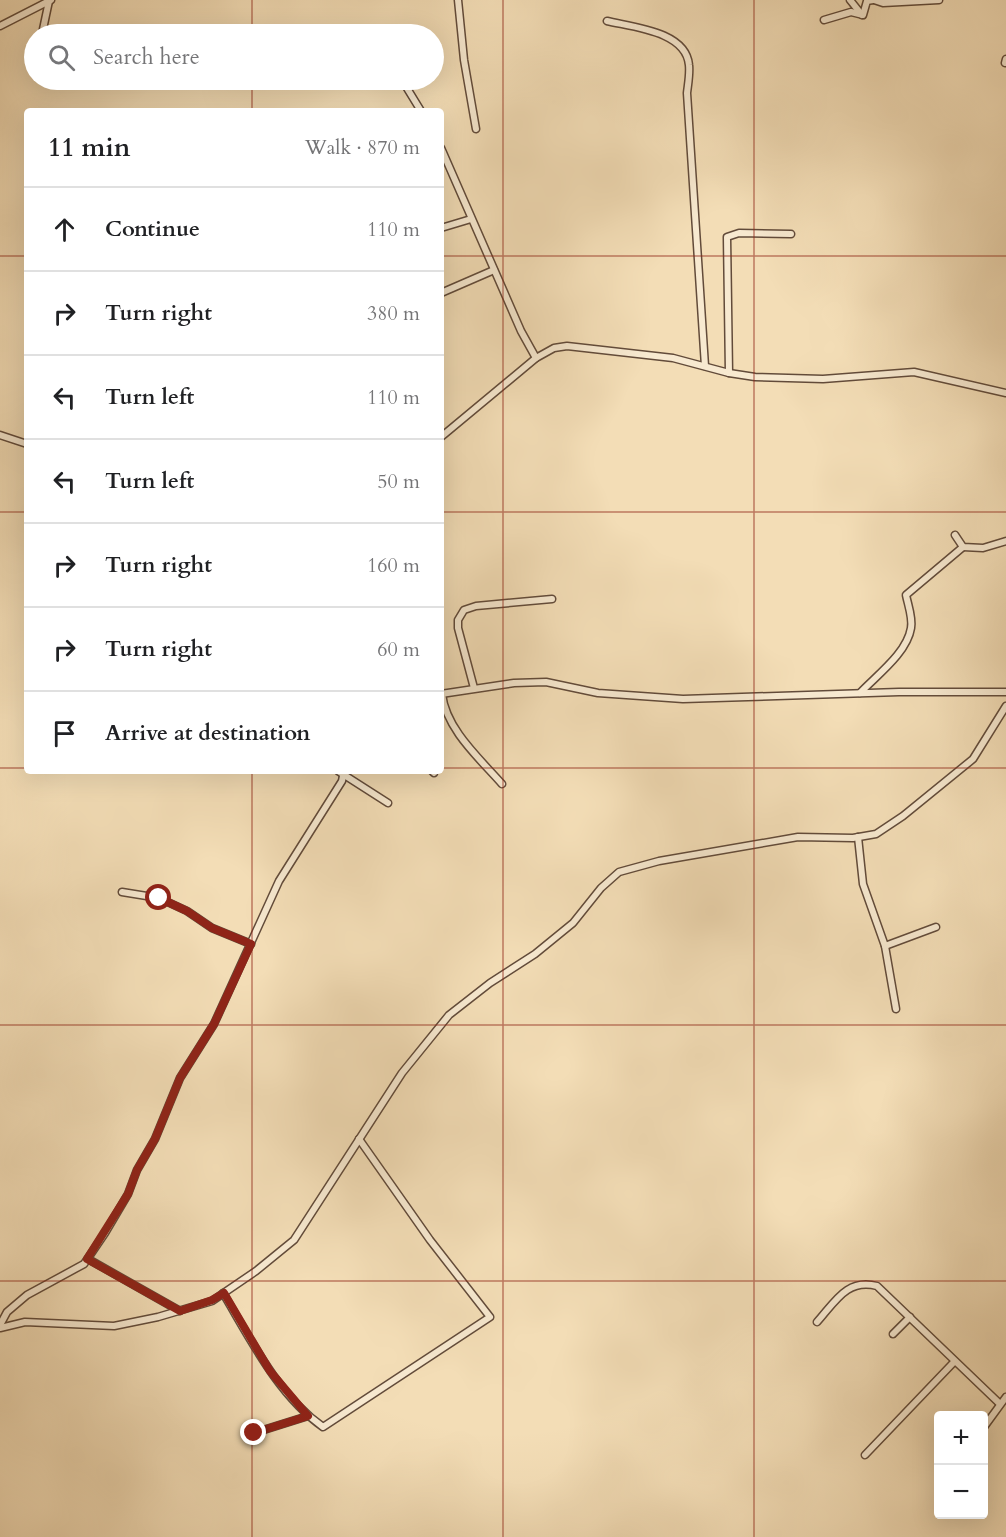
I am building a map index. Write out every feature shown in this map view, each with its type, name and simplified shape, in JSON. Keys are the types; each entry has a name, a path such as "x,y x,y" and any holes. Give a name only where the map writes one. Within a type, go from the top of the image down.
{"street":[{"path":"0,26 50,0"},
{"path":"44,24 50,0"},
{"path":"458,0 464,60 476,129"},
{"path":"850,0 863,15"},
{"path":"863,15 867,1 883,3 939,0"},
{"path":"824,20 851,12 863,15"},
{"path":"607,21 665,36 686,53 689,63 687,93 705,366"},
{"path":"408,90 419,108"},
{"path":"444,155 494,270 536,358"},
{"path":"444,227 471,219"},
{"path":"729,373 727,237 739,233 791,234"},
{"path":"444,292 494,270"},
{"path":"444,435 536,358 554,348 589,347 673,358 729,373 823,380 914,372 1006,393"},
{"path":"0,435 24,443"},
{"path":"955,535 963,547"},
{"path":"860,693 885,665 900,654 911,627 906,595 963,547 983,548 1006,541"},
{"path":"474,688 458,628 458,620 464,610 476,606 552,599"},
{"path":"444,693 474,688 546,682 598,693 683,699 860,693 1006,692"},
{"path":"0,1327 25,1322 114,1326 180,1311 212,1300 224,1293 294,1240 402,1073 449,1016 490,983 535,954 573,923 601,888 619,872 659,861 798,837 858,837 876,834 903,816 973,759 1004,715 1006,706"},
{"path":"444,707 452,724 502,784"},
{"path":"0,1327 7,1312 27,1295 59,1279 87,1259 128,1194 137,1170 155,1139 180,1078 214,1024 279,881 342,781 342,774"},
{"path":"345,774 388,803"},
{"path":"858,837 863,884 885,946 896,1009"},
{"path":"122,892 159,898 187,911 212,928 251,944"},
{"path":"885,946 936,927"},
{"path":"224,1293 270,1371 308,1416 323,1427 490,1317 430,1240 359,1138"},
{"path":"87,1259 180,1311"},
{"path":"817,1322 844,1292 863,1282 877,1286 999,1403"},
{"path":"893,1334 910,1317"},
{"path":"865,1455 954,1362"},
{"path":"988,1420 1006,1397"},
{"path":"254,1433 308,1416"}],"route":[{"path":"159,898 187,911 212,928 251,944 214,1024 180,1078 155,1139 137,1170 128,1194 87,1259 180,1311 212,1300 224,1293 270,1371 308,1416 302,1420 254,1433"}]}
